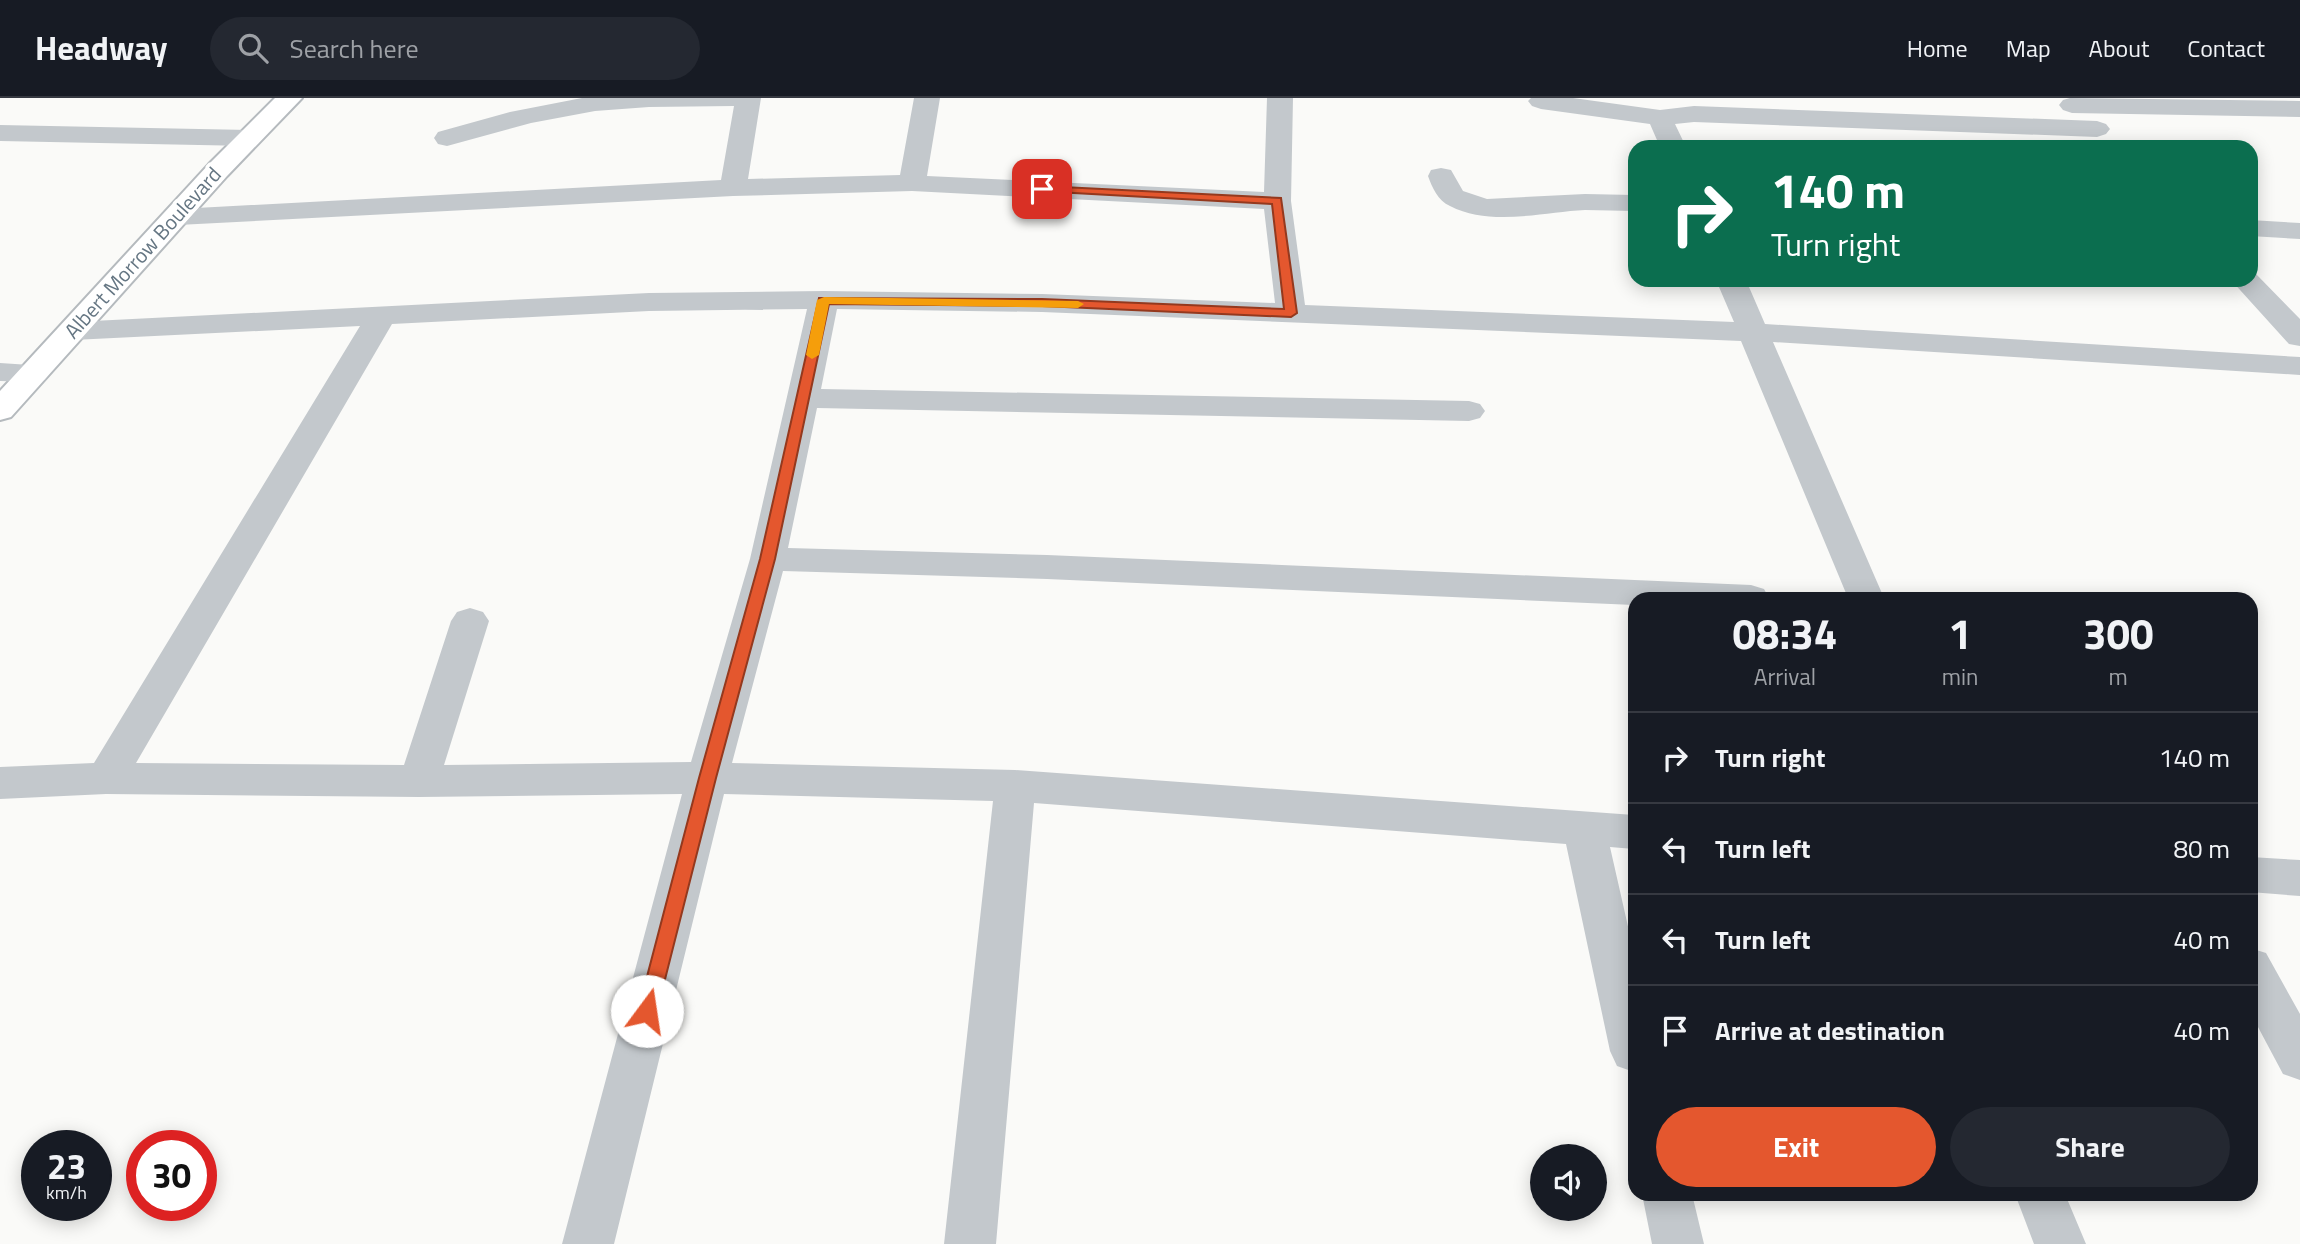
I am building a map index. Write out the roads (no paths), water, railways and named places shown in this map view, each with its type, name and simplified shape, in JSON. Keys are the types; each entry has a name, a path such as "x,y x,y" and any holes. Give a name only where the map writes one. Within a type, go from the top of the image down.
{"main road":[{"name":"Albert Morrow Boulevard","path":"0,410 249,138 289,98"}],"street":[{"path":"912,183 927,98"},
{"path":"1280,98 1277,201 1291,313"},
{"path":"447,138 547,111 619,101 747,99 733,188"},
{"path":"1541,102 1660,118 1720,114 2106,138"},
{"path":"2068,102 2106,138"},
{"path":"2068,102 2300,109"},
{"path":"1660,118 1670,140"},
{"path":"0,133 249,138"},
{"path":"1441,176 1448,192 1461,202 1479,205 1527,207 1586,202 1628,203"},
{"path":"178,217 733,188 912,183 1277,201"},
{"path":"2258,228 2300,231"},
{"path":"1734,287 1863,592"},
{"path":"2253,287 2300,337"},
{"path":"587,1244 707,778 768,559 824,300"},
{"path":"73,331 380,318 649,302 824,300 1042,303 1753,332 2300,366"},
{"path":"106,778 380,318"},
{"path":"0,372 34,373"},
{"path":"803,398 1469,411"},
{"path":"768,559 1047,567 1628,593"},
{"path":"419,781 470,621"},
{"path":"0,783 106,778 419,781 707,778 1015,786 1628,832"},
{"path":"970,1244 1015,786"},
{"path":"1584,828 1628,1024"},
{"path":"2258,875 2300,878"},
{"path":"2258,982 2300,1059"},
{"path":"1669,1201 1678,1244"},
{"path":"2043,1201 2060,1244"}]}
